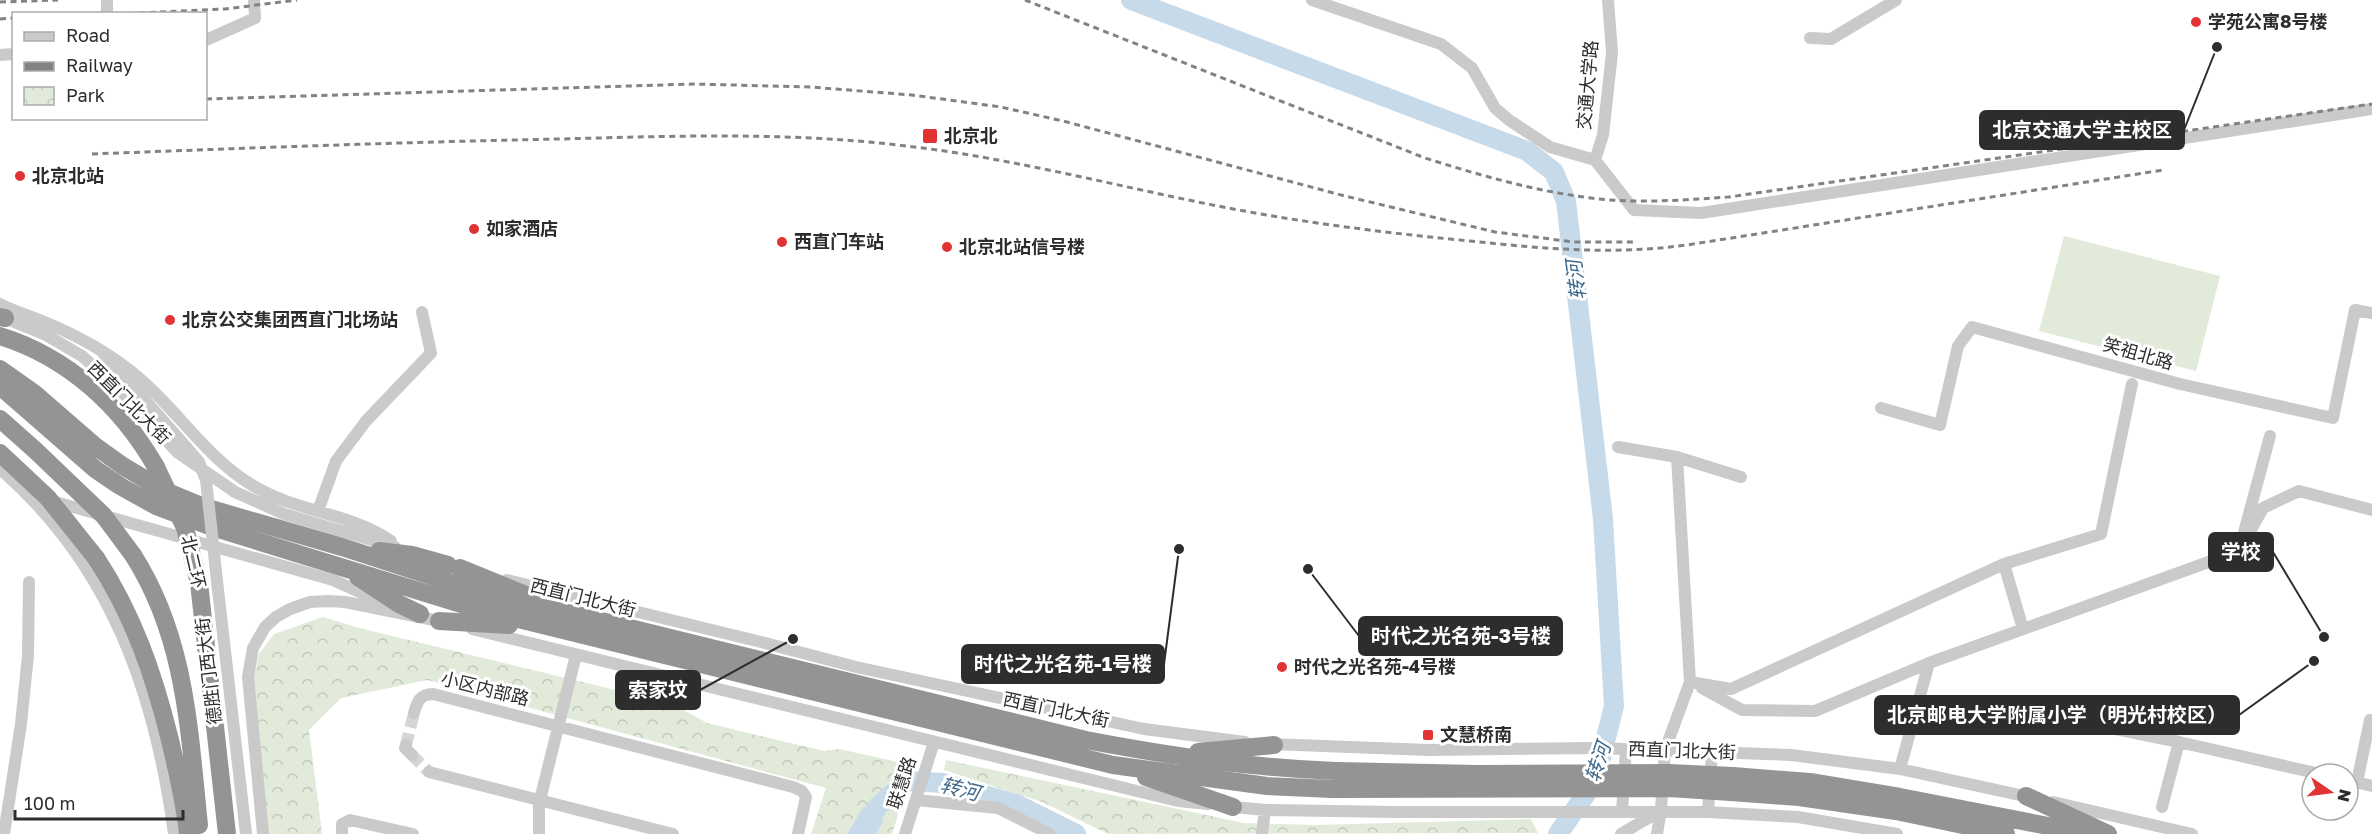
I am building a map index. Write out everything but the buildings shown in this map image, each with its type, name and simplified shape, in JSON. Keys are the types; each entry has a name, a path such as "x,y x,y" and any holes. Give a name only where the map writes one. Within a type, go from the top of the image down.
{"highway":[{"path":"1,317 35,350"},
{"path":"0,336 35,350"},
{"name":"北二环","path":"35,350 61,364 101,396 132,430 156,467 185,528 199,584 227,834"},
{"name":"西直门北大街","path":"0,369 34,393 106,454 163,490 212,509 505,600 577,615 1086,740 1163,755 1271,768 1335,780"},
{"name":"西直门北大街","path":"0,386 95,469 147,502 195,522 477,609 1113,765 1267,786 1335,780 1669,788 1809,782 1900,797 2089,834"},
{"path":"0,419 104,516 133,555 162,610 179,664 200,834"},
{"path":"0,453 48,498 96,558 127,609 154,678 175,762 188,834"},
{"path":"336,546 407,554 454,567 577,615"},
{"path":"339,565 395,602 420,614"},
{"path":"439,621 554,629"},
{"path":"1163,755 1274,745"},
{"path":"1113,765 1233,807"},
{"name":"西直门北大街","path":"1732,784 1799,797 1886,809 2006,834"},
{"path":"2026,796 2108,834"}],"street":[{"path":"207,40 255,18 254,0"},
{"name":"交通大学路","path":"1312,0 1442,44 1472,68 1495,108 1509,120 1550,147 1595,160 1603,135 1612,53 1608,0"},
{"path":"1810,38 1831,39 1896,0"},
{"path":"1595,160 1634,210 1701,213 2372,108"},
{"name":"笑祖北路","path":"1881,408 1940,425 1958,346 1972,327 2180,384 2333,418 2355,310 2372,313"},
{"path":"318,511 336,461 366,421 431,352 422,312"},
{"path":"1,317 78,339 109,356 140,378 208,451 230,470 268,495 372,529 404,550"},
{"name":"西直门北大街","path":"1,317 46,335 82,356 122,392 179,453 235,492 284,514 454,567 890,675 1143,729 1274,745 1429,750 1595,748 1791,755 1900,769 2192,834"},
{"name":"德胜门西大街","path":"78,339 130,385 199,462 206,480 246,834"},
{"path":"1690,682 1731,689 2004,564 2101,534 2132,384"},
{"path":"2239,551 2270,436"},
{"path":"1618,447 1677,457 1741,477"},
{"path":"1657,834 1665,750 1690,682 1677,457"},
{"path":"0,469 52,522 90,572 122,633 138,674 152,721 174,834"},
{"path":"1690,682 1742,710 1815,711 1929,663 2239,551 2263,508 2299,491 2372,510"},
{"path":"27,494 329,579 394,607 439,621"},
{"path":"2004,564 2023,629"},
{"path":"4,834 28,655 29,582"},
{"path":"263,834 248,674 253,648 265,627 286,611 310,602 328,601 439,621 1178,801 1265,810 1708,812 1798,817 1898,834"},
{"path":"539,834 540,800 576,655"},
{"path":"1900,769 1929,663"},
{"name":"小区内部路","path":"414,713 420,699 431,694 801,790 807,799 798,834"},
{"path":"2067,719 2300,769"},
{"path":"2358,762 2370,720 2372,720"},
{"name":"联慧路","path":"905,834 933,742"},
{"path":"2162,807 2179,742"},
{"path":"1617,811 1629,749"},
{"path":"1708,812 1712,752"},
{"path":"429,772 673,834"},
{"path":"918,796 998,808 1050,834"},
{"path":"1262,834 1265,810"},
{"path":"1265,810 1267,834"},
{"path":"1621,834 1661,810"},
{"path":"342,834 343,823 350,820 413,834"}],"green space":[{"path":"2064,236 2220,276 2196,371 2039,331"},
{"path":"323,617 359,628 673,704 707,723 824,751 839,749 898,762 892,785 898,815 892,834 811,834 826,788 427,680 341,698 309,730 322,834 266,834 253,680 259,654 274,634"},
{"path":"946,760 1244,823 1316,825 1531,819 1538,833 1108,834 1042,802 944,770"}],"water":[{"path":"864,806 883,822 876,834 847,834"}],"waterway":[{"name":"转河","path":"1131,0 1527,151 1554,172 1566,201 1603,519 1614,706 1595,781 1558,834"},
{"name":"转河","path":"861,834 878,806 907,781 943,783 1016,804 1076,834"}],"tunnel":[{"path":"406,745 414,713"},
{"path":"412,755 429,772"}],"railway":[{"path":"0,2 58,0"},
{"path":"161,12 225,9 297,0"},
{"path":"1025,0 1425,158 1528,187 1608,200 1660,201 1729,197 2372,104"},
{"path":"0,19 12,18"},
{"path":"207,99 694,84 810,87 912,95 1001,107 1063,121 1345,196 1495,232 1574,242 1634,242"},
{"path":"92,154 384,143 645,137 813,138 939,150 1223,207 1315,223 1498,244 1605,250 1687,245 2163,170"}],"place":[{"name":"学苑公寓8号楼","path":"2196,22"},
{"name":"北京交通大学主校区","path":"2217,47"},
{"name":"北京北","path":"930,136"},
{"name":"北京北站","path":"20,176"},
{"name":"如家酒店","path":"474,229"},
{"name":"西直门车站","path":"782,242"},
{"name":"北京北站信号楼","path":"947,247"},
{"name":"北京公交集团西直门北场站","path":"170,320"},
{"name":"时代之光名苑-1号楼","path":"1179,549"},
{"name":"时代之光名苑-3号楼","path":"1308,569"},
{"name":"学校","path":"2324,637"},
{"name":"索家坟","path":"793,639"},
{"name":"北京邮电大学附属小学（明光村校区）","path":"2314,661"},
{"name":"时代之光名苑-4号楼","path":"1282,667"},
{"name":"文慧桥南","path":"1428,735"}]}
